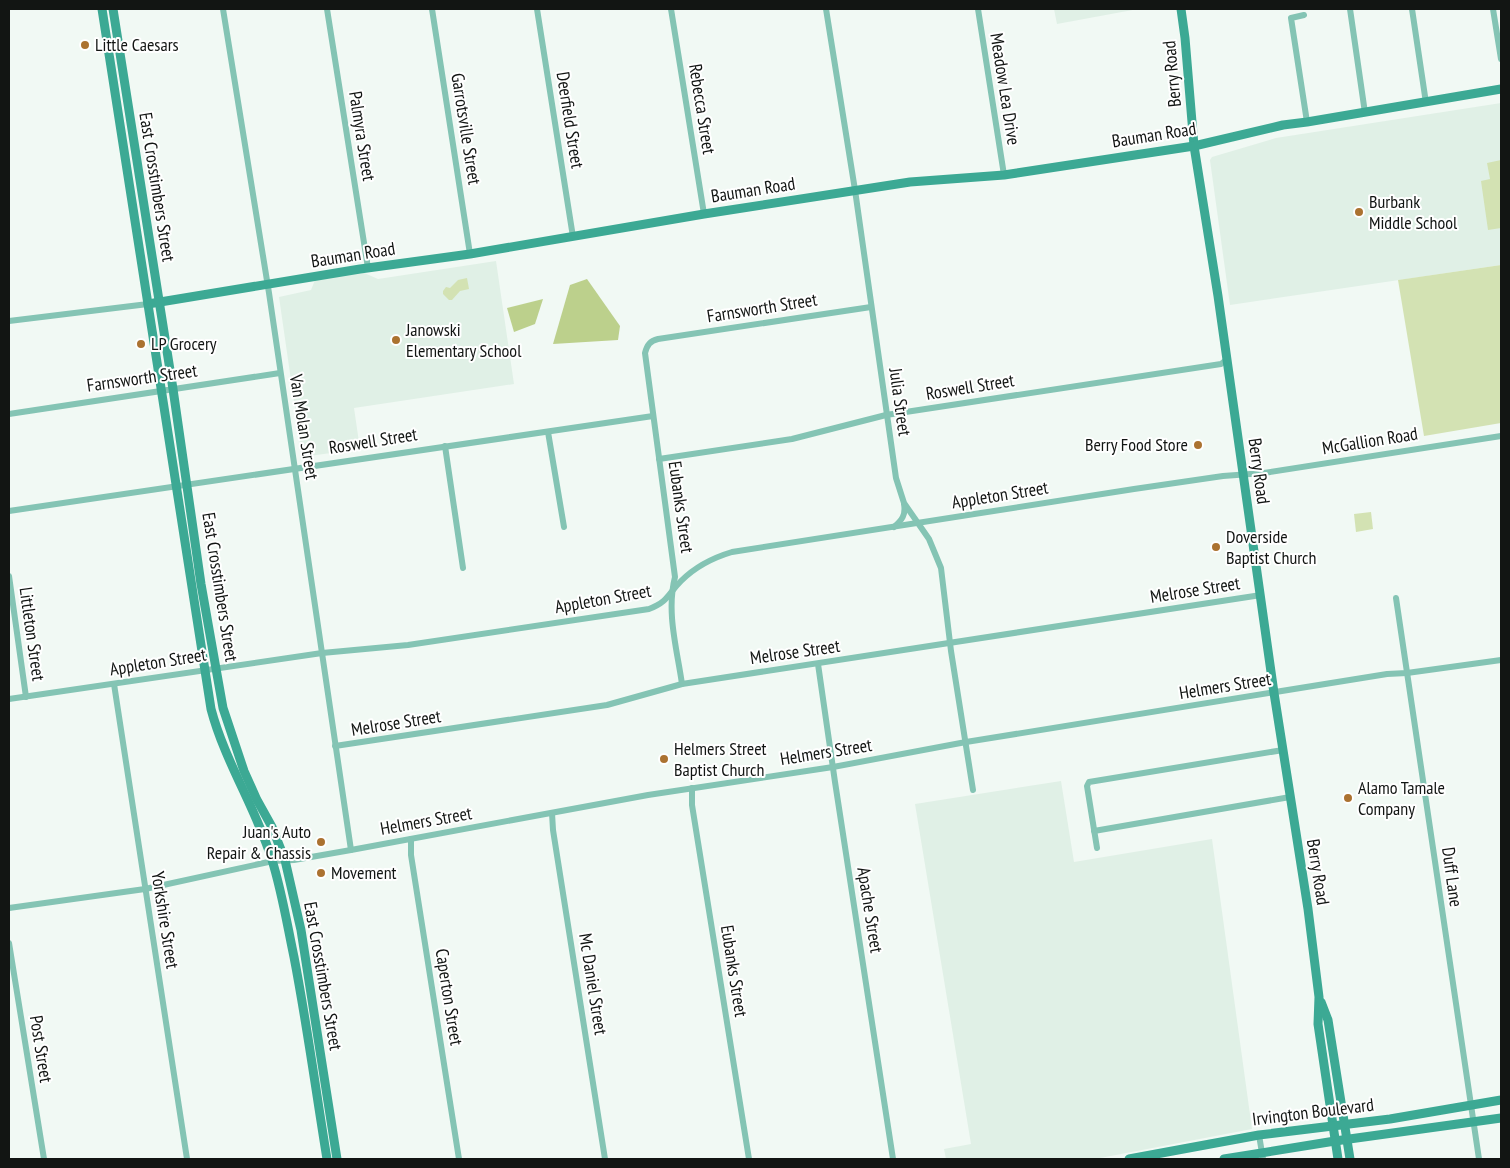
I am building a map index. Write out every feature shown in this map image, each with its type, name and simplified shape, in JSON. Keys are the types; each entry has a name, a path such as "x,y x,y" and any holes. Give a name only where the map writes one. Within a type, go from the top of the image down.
{"main road":[{"name":"East Crosstimbers Street","path":"102,9 204,671 214,720 235,776 273,862 299,984 327,1159"},
{"name":"East Crosstimbers Street","path":"113,9 188,485 198,563 223,708 244,771 272,827 285,860 301,930 337,1159"},
{"name":"Berry Road","path":"1181,9 1194,146 1319,997 1318,1024 1338,1159"},
{"path":"106,34 116,31"},
{"name":"Bauman Road","path":"148,304 368,268 470,254 855,190 928,180 1004,174 1194,146 1283,124 1365,113 1501,89"},
{"path":"120,122 130,121"},
{"path":"134,209 144,208"},
{"path":"188,564 198,563"},
{"path":"235,776 244,771"},
{"path":"299,984 309,982"},
{"name":"Berry Road","path":"1319,997 1328,1020 1350,1159"},
{"path":"314,1074 324,1074"},
{"name":"Irvington Boulevard","path":"1129,1159 1144,1158 1259,1135 1332,1126 1501,1100"},
{"name":"Irvington Boulevard","path":"1224,1159 1262,1156 1347,1139 1501,1118"}],"street":[{"name":"Van Molan Street","path":"223,9 267,284 351,850"},
{"name":"Palmyra Street","path":"327,9 368,268"},
{"name":"Garrotsville Street","path":"432,9 470,254"},
{"name":"Deerfield Street","path":"537,9 573,237"},
{"name":"Rebecca Street","path":"671,9 704,214"},
{"name":"Julia Street","path":"826,9 855,190 896,478 904,503 929,539 941,568 972,790"},
{"name":"Meadow Lea Drive","path":"978,9 1004,174"},
{"path":"1350,9 1365,113"},
{"path":"1412,9 1426,103"},
{"path":"1493,9 1501,60"},
{"path":"1304,15 1291,18 1307,122"},
{"name":"Bauman Road","path":"9,321 148,304"},
{"name":"Farnsworth Street","path":"658,339 871,307"},
{"name":"Eubanks Street","path":"658,339 648,345 645,353 659,459 679,579"},
{"name":"Roswell Street","path":"659,459 792,439 886,415 1221,364 1226,360"},
{"name":"Farnsworth Street","path":"9,414 280,373"},
{"name":"Roswell Street","path":"9,511 653,416"},
{"path":"548,432 564,527"},
{"name":"McGallion Road","path":"1243,475 1501,436"},
{"path":"445,446 463,568"},
{"name":"Appleton Street","path":"9,699 322,653 418,644 649,609 663,604 679,579 704,562 732,552 1143,488 1243,475"},
{"path":"893,527 901,521 905,512 904,503"},
{"name":"Littleton Street","path":"9,576 26,697"},
{"path":"671,593 670,606 682,684"},
{"name":"Melrose Street","path":"335,746 607,705 682,684 1261,595"},
{"name":"Duff Lane","path":"1396,598 1479,1159"},
{"path":"663,604 670,606"},
{"name":"Helmers Street","path":"9,908 145,889 273,862 351,850 552,812 692,788 833,767 966,742 1387,674 1407,674 1501,660"},
{"name":"Apache Street","path":"818,664 893,1159"},
{"name":"Yorkshire Street","path":"114,684 187,1159"},
{"path":"1097,848 1087,786 1092,781 1283,750"},
{"name":"Eubanks Street","path":"692,788 692,805 749,1159"},
{"path":"1094,831 1290,797"},
{"name":"Mc Daniel Street","path":"552,812 553,830 605,1159"},
{"name":"Caperton Street","path":"411,839 411,855 459,1159"},
{"name":"Post Street","path":"9,943 44,1159"},
{"path":"1259,1135 1262,1156"}],"shaded area":[{"path":"1054,9 1138,9 1057,24"},
{"name":"Burbank Middle School","path":"1501,103 1501,265 1230,305 1210,160 1212,157 1276,138"},
{"name":"Janowski Elementary School","path":"496,261 514,384 354,408 360,449 302,457 279,297 311,290 315,280 362,272 378,279"},
{"path":"1061,781 1074,862 1212,839 1252,1129 1095,1159 946,1159 944,1149 971,1144 915,804"}],"green space":[{"path":"1501,160 1501,228 1488,230 1481,181 1490,179 1487,163"},
{"path":"1501,265 1501,423 1424,436 1398,280"},
{"path":"467,278 469,289 460,291 452,300 449,300 443,294 446,287 450,288 458,280"},
{"path":"587,279 620,326 618,340 553,344 570,285"},
{"path":"543,299 535,324 514,332 507,308"},
{"path":"1371,512 1373,529 1356,532 1354,514"}],"place":[{"name":"Little Caesars","path":"85,45"},
{"name":"Burbank Middle School","path":"1359,212"},
{"name":"Janowski Elementary School","path":"396,340"},
{"name":"LP Grocery","path":"141,344"},
{"name":"Berry Food Store","path":"1198,445"},
{"name":"Doverside Baptist Church","path":"1216,547"},
{"name":"Helmers Street Baptist Church","path":"664,759"},
{"name":"Alamo Tamale Company","path":"1348,798"},
{"name":"Juan's Auto Repair & Chassis","path":"321,842"},
{"name":"Movement","path":"321,873"}]}
